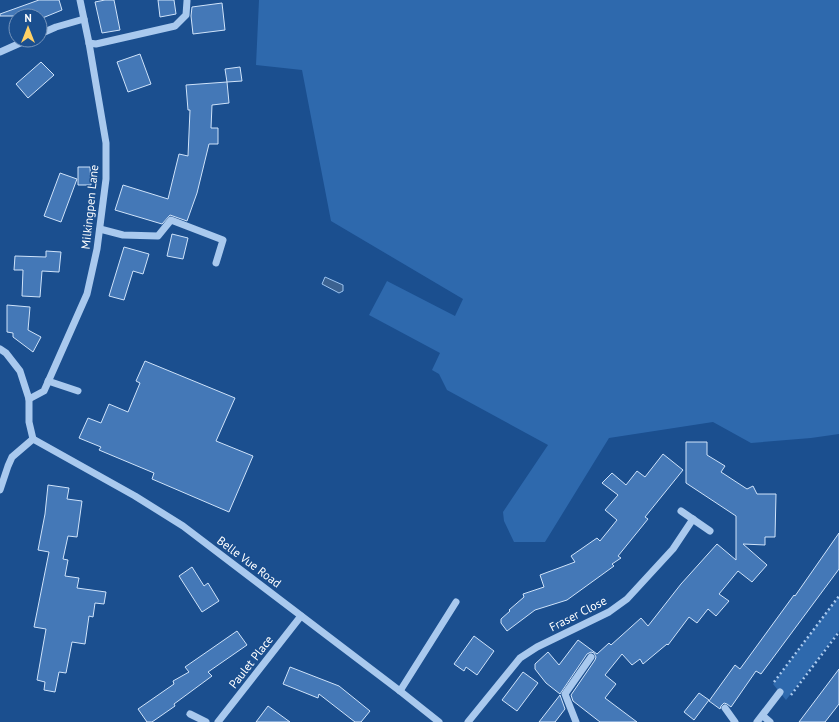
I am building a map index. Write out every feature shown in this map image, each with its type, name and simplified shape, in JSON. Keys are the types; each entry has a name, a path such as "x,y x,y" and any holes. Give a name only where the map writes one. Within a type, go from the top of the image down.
{"street":[{"name":"Milkingpen Lane","path":"28,399 44,391 87,294 100,229 106,179 106,142 80,0"},
{"path":"89,43 96,44 176,26 186,15 187,0"},
{"path":"48,31 84,19"},
{"path":"100,229 123,235 158,236 170,220 223,240 216,263"},
{"path":"0,349 6,353 20,371 28,399 29,422 33,439 12,457 0,490"},
{"path":"48,381 78,391"},
{"name":"Belle Vue Road","path":"33,439 135,496 183,526 439,722"},
{"path":"681,511 710,531"},
{"name":"Fraser Close","path":"468,722 520,658 537,647 609,612 628,599 673,549 694,520"},
{"path":"400,691 456,602"},
{"name":"Paulet Place","path":"218,722 301,616"},
{"path":"576,722 565,694 591,657"},
{"path":"757,722 780,692"},
{"path":"724,708 735,722"},
{"path":"190,714 206,722"},
{"path":"763,716 770,722"}],"path":[{"path":"839,596 773,685 786,701 839,632"}],"shaded area":[{"path":"259,0 839,0 839,434 751,443 713,422 609,438 545,542 514,542 504,521 503,512 548,445 447,390 439,374 432,370 440,353 369,315 387,281 455,316 463,299 331,221 302,70 256,65"},
{"path":"325,277 343,285 343,291 339,293 322,284"},
{"path":"839,596 839,631 786,700 773,684"}],"building":[{"path":"39,0 59,0 62,10 48,16 48,8 17,8"},
{"path":"114,0 120,30 102,33 95,2"},
{"path":"158,0 174,0 176,14 160,17"},
{"path":"222,3 225,30 193,34 191,16 192,7"},
{"path":"8,11 8,16 0,16 0,14"},
{"path":"140,54 151,84 128,92 117,62"},
{"path":"41,62 54,75 28,98 16,84"},
{"path":"240,67 242,81 227,82 225,69"},
{"path":"227,82 229,103 212,105 211,128 218,128 218,144 209,144 197,193 187,221 170,215 162,224 115,210 123,185 168,199 179,154 188,156 190,110 188,110 186,85"},
{"path":"78,167 90,167 91,185 78,185"},
{"path":"60,173 77,179 61,222 44,216"},
{"path":"172,234 188,238 183,259 167,256"},
{"path":"124,247 149,254 143,274 133,271 124,300 109,296"},
{"path":"46,251 61,252 59,272 42,271 40,297 22,296 23,270 14,270 15,256 46,257"},
{"path":"7,305 30,307 28,330 41,337 33,352 13,337 13,333 7,332"},
{"path":"145,361 235,398 216,441 253,456 229,512 152,479 154,473 99,450 101,447 79,438 88,418 101,423 109,404 128,412 140,383 136,381"},
{"path":"686,442 707,442 707,455 725,466 721,472 747,489 753,486 757,494 776,494 775,537 765,537 765,545 743,544 767,565 752,582 738,571 719,594 729,601 716,616 708,609 697,623 689,617 668,645 667,644 643,664 640,659 632,665 622,654 605,675 616,684 605,698 637,722 600,722 573,701 571,695 595,660 596,657 594,653 591,652 587,654 560,694 546,683 535,669 535,664 548,652 559,665 578,640 597,654 609,643 611,645 641,618 648,626 681,584 717,544 736,560 736,516 686,483"},
{"path":"663,454 683,470 645,517 648,519 618,556 621,558 612,564 614,566 567,600 535,610 507,631 501,623 501,619 524,597 523,594 544,587 540,575 575,562 571,556 597,538 600,541 617,520 605,510 618,495 602,483 612,473 626,485 637,471 645,477"},
{"path":"48,485 69,488 67,499 82,501 77,537 68,536 63,559 68,560 65,576 79,578 77,588 106,592 104,604 95,603 93,617 89,616 85,644 72,642 66,673 59,672 55,692 44,690 45,682 37,680 46,629 34,627 49,552 38,550 45,514"},
{"path":"839,533 839,569 761,674 756,671 731,707 724,703 720,709 709,701 735,665 740,669 794,595 795,596"},
{"path":"192,567 204,586 208,583 219,601 202,612 179,576"},
{"path":"237,631 247,645 208,672 212,676 174,704 175,706 152,722 147,722 138,709 174,684 173,681 189,672 185,667"},
{"path":"474,636 494,651 477,675 466,667 464,671 454,664"},
{"path":"290,667 339,686 370,711 361,722 355,722 319,694 318,698 283,684"},
{"path":"839,669 839,704 825,722 799,722"},
{"path":"523,672 538,683 517,711 502,700"},
{"path":"699,693 709,700 694,720 684,712"},
{"path":"560,695 565,709 555,722 539,722"},
{"path":"268,706 290,722 256,722"}]}
